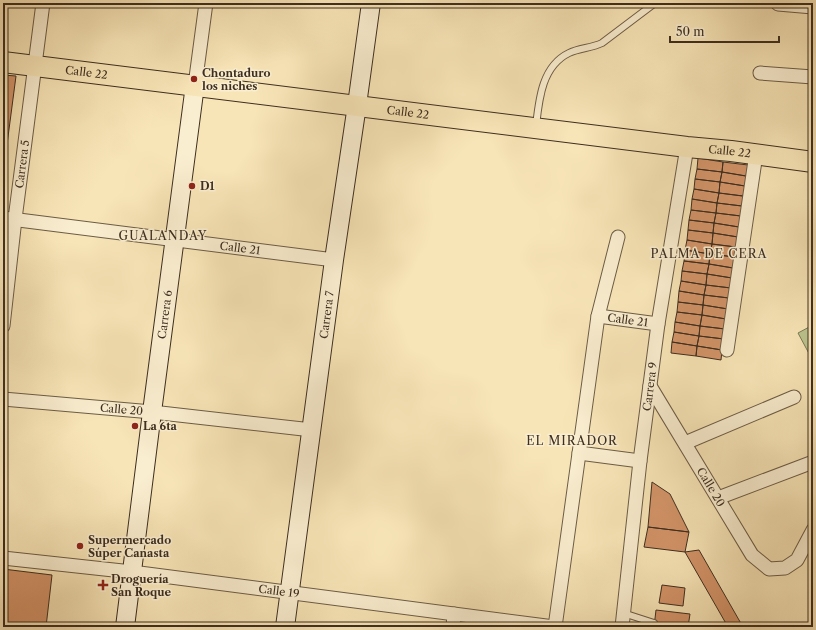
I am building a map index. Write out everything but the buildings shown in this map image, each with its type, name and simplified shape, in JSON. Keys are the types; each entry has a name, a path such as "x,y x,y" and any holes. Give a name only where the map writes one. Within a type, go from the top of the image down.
{"main road":[{"name":"Carrera 7","path":"285,627 334,260 358,105 371,3"},
{"name":"Calle 22","path":"3,62 813,162"},
{"name":"Carrera 6","path":"125,627 195,85"}],"street":[{"name":"Carrera 5","path":"3,326 9,219 36,67 43,3"},
{"name":"Carrera 6","path":"195,85 206,3"},
{"path":"778,4 813,7"},
{"path":"760,73 813,77"},
{"name":"Carrera 9","path":"622,627 640,461 658,324 687,147"},
{"path":"727,350 756,154"},
{"name":"Calle 21","path":"9,219 334,260"},
{"path":"554,627 598,316 618,237"},
{"name":"Calle 21","path":"598,316 658,324"},
{"name":"Calle 20","path":"650,386 752,555 770,569 785,568 797,560 813,530"},
{"path":"685,443 794,397"},
{"name":"Calle 20","path":"3,399 152,412 312,430"},
{"path":"579,453 640,461"},
{"path":"718,498 813,462"},
{"name":"Calle 19","path":"3,558 132,572 289,593 453,621 554,627"}],"lane":[{"path":"536,128 539,99 546,77 557,60 570,52 594,47 602,43 655,3"},
{"path":"623,614 654,623 644,627"}],"green space":[{"path":"813,325 813,361 798,333"}],"place":[{"name":"Chontaduro los niches","path":"194,79"},
{"name":"D1","path":"192,186"},
{"name":"La 6ta","path":"135,426"},
{"name":"Supermercado Súper Canasta","path":"80,546"},
{"name":"Droguería San Roque","path":"103,585"}],"district":[{"name":"GUALANDAY","path":"163,235"},
{"name":"PALMA DE CERA","path":"709,253"},
{"name":"EL MIRADOR","path":"572,440"}]}
